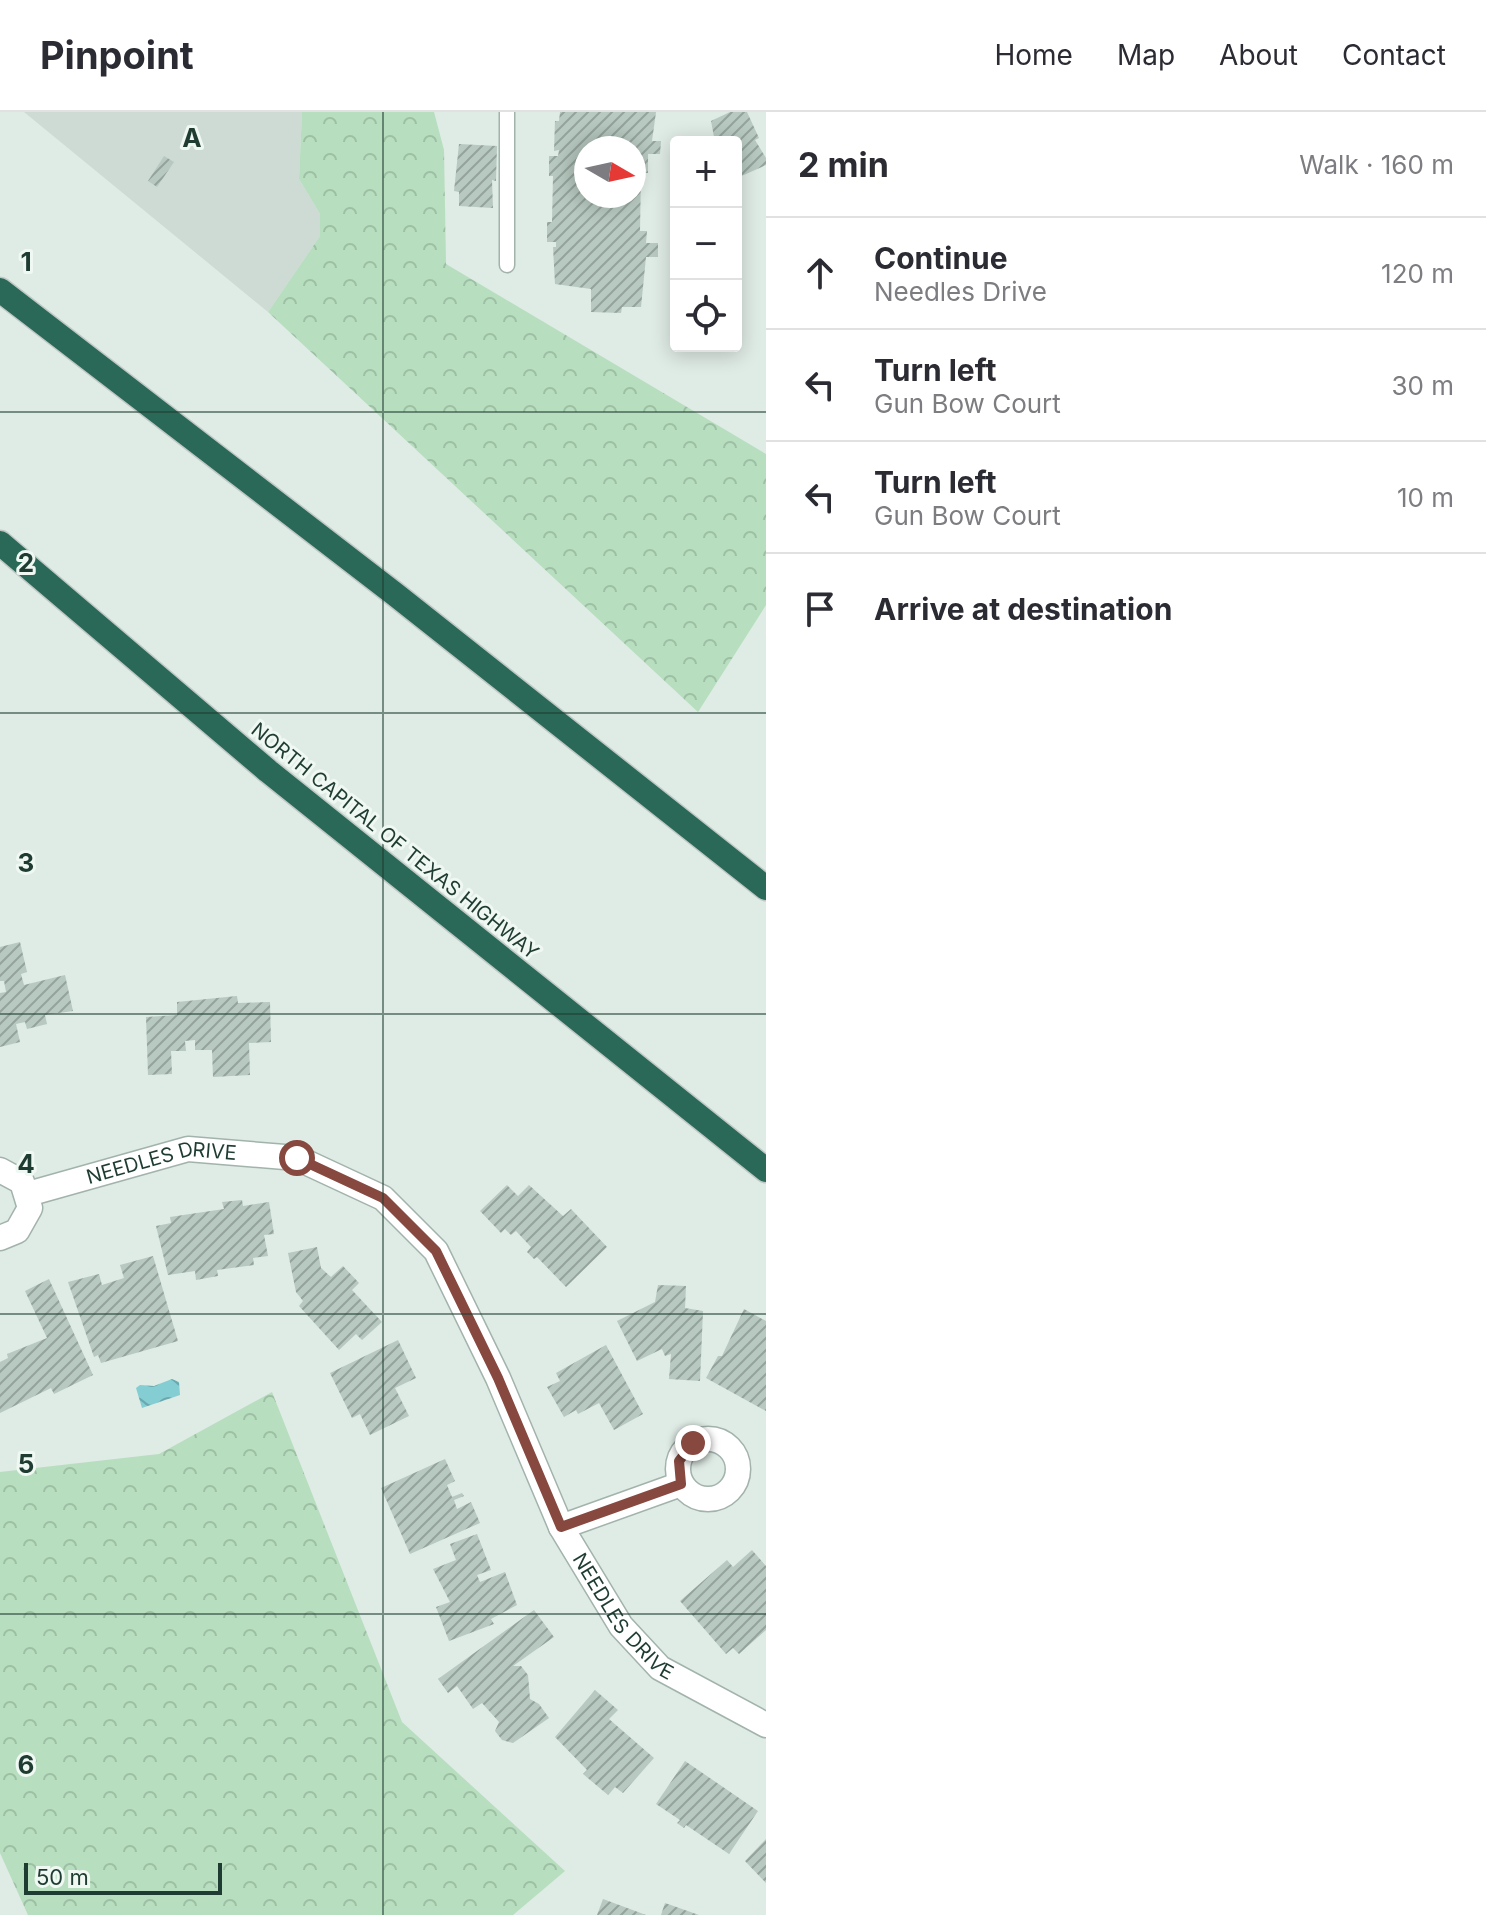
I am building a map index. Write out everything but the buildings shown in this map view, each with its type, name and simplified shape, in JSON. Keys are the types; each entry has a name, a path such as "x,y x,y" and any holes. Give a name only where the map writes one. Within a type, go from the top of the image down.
{"highway":[{"path":"0,290 765,884"},
{"name":"NORTH CAPITAL OF TEXAS HIGHWAY","path":"0,543 268,771 766,1170"}],"street":[{"name":"NEEDLES DRIVE","path":"28,1194 188,1149 297,1158 383,1198 436,1251 498,1378 561,1527 621,1626 660,1668 766,1725"},
{"path":"0,1170 22,1182 30,1208 26,1221 17,1231 0,1238"},
{"path":"561,1527 681,1484"}],"lane":[{"path":"507,112 507,265"}],"shaded area":[{"path":"24,112 302,112 299,179 320,214 320,236 268,312"}],"green space":[{"path":"302,112 434,112 444,150 446,264 766,454 766,605 698,712 268,312 320,236 320,214 299,179"},
{"path":"272,1392 402,1722 565,1871 513,1915 28,1915 0,1853 0,1472 159,1454"}],"water":[{"path":"172,1379 179,1382 180,1395 142,1408 136,1388 140,1385 154,1386"}],"route":[{"path":"297,1158 383,1198 436,1251 498,1378 561,1527 681,1484 679,1461 684,1450 693,1443"}]}
